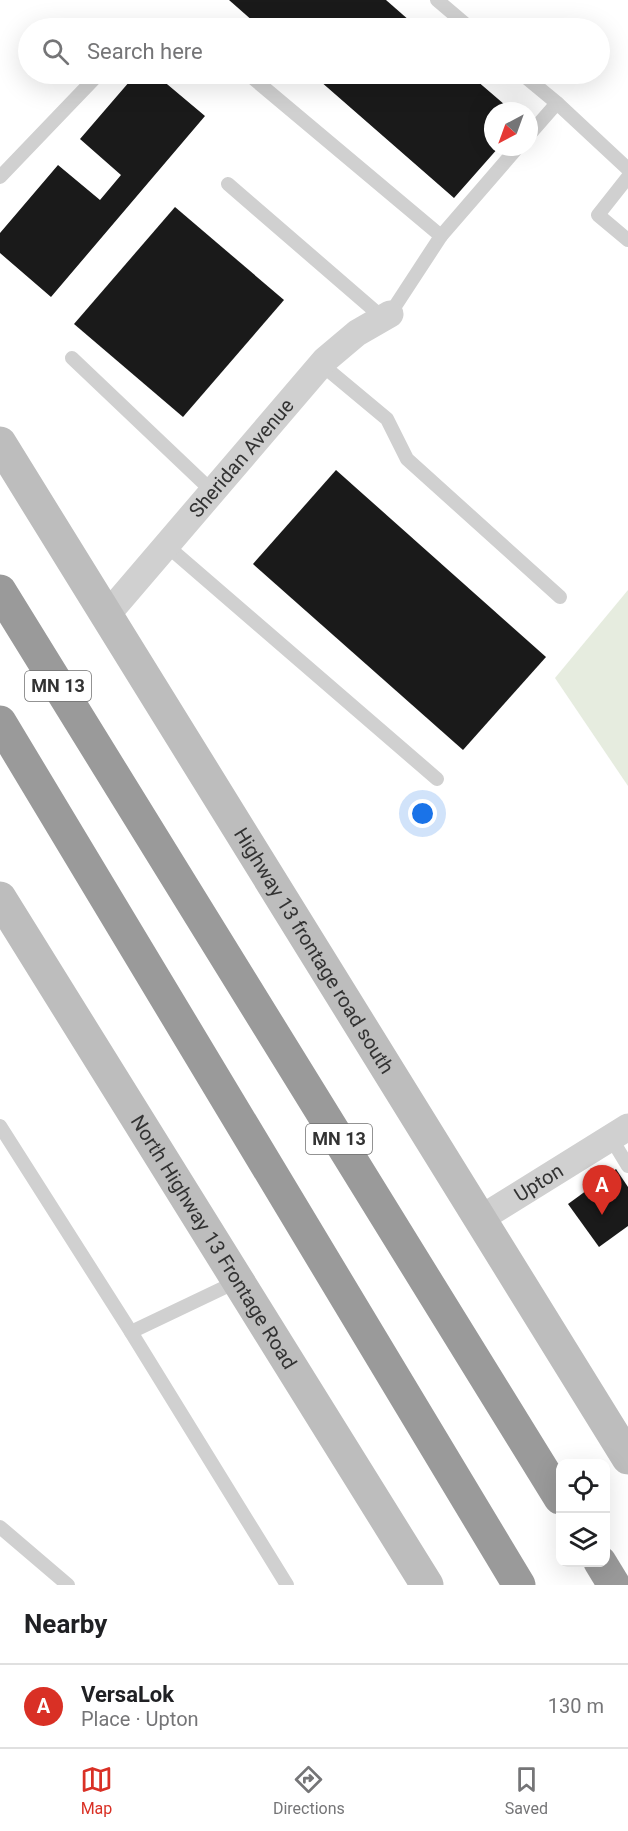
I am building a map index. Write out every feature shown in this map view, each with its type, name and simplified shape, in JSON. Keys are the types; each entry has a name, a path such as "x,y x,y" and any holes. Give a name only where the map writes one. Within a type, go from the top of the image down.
{"highway":[{"name":"MN 13","path":"0,591 556,1490"},
{"path":"0,722 519,1585"},
{"path":"603,1567 614,1585"}],"street":[{"name":"Sheridan Avenue","path":"106,616 321,364 357,333 387,316"},
{"name":"Highway 13 frontage road south","path":"0,443 628,1458"},
{"name":"North Highway 13 Frontage Road","path":"0,898 427,1585"},
{"name":"Upton","path":"480,1219 619,1132"}],"lane":[{"path":"437,0 458,18"},
{"path":"0,177 89,84"},
{"path":"260,84 441,236"},
{"path":"534,84 628,169"},
{"path":"538,125 557,103"},
{"path":"228,184 387,316 441,236 510,156"},
{"path":"628,177 598,215 628,240"},
{"path":"72,358 213,492"},
{"path":"321,364 387,419 407,459 560,597"},
{"path":"166,546 438,778"},
{"path":"0,1126 287,1585"},
{"path":"619,1132 628,1166"},
{"path":"130,1332 238,1281"},
{"path":"0,1527 68,1585"}],"shaded area":[{"path":"628,590 628,786 555,678"}],"building":[{"path":"229,0 386,0 407,18 250,18"},
{"path":"127,84 167,84 205,116 51,297 0,253 0,233 58,165 100,200 121,175 80,139"},
{"path":"323,84 481,84 502,102 484,102 484,156 491,156 454,198"},
{"path":"175,207 284,300 183,417 74,324"},
{"path":"336,470 546,657 463,750 253,564"},
{"path":"616,1169 628,1187 628,1226 599,1247 568,1204"}],"place":[{"name":"VersaLok","path":"602,1215"}]}
